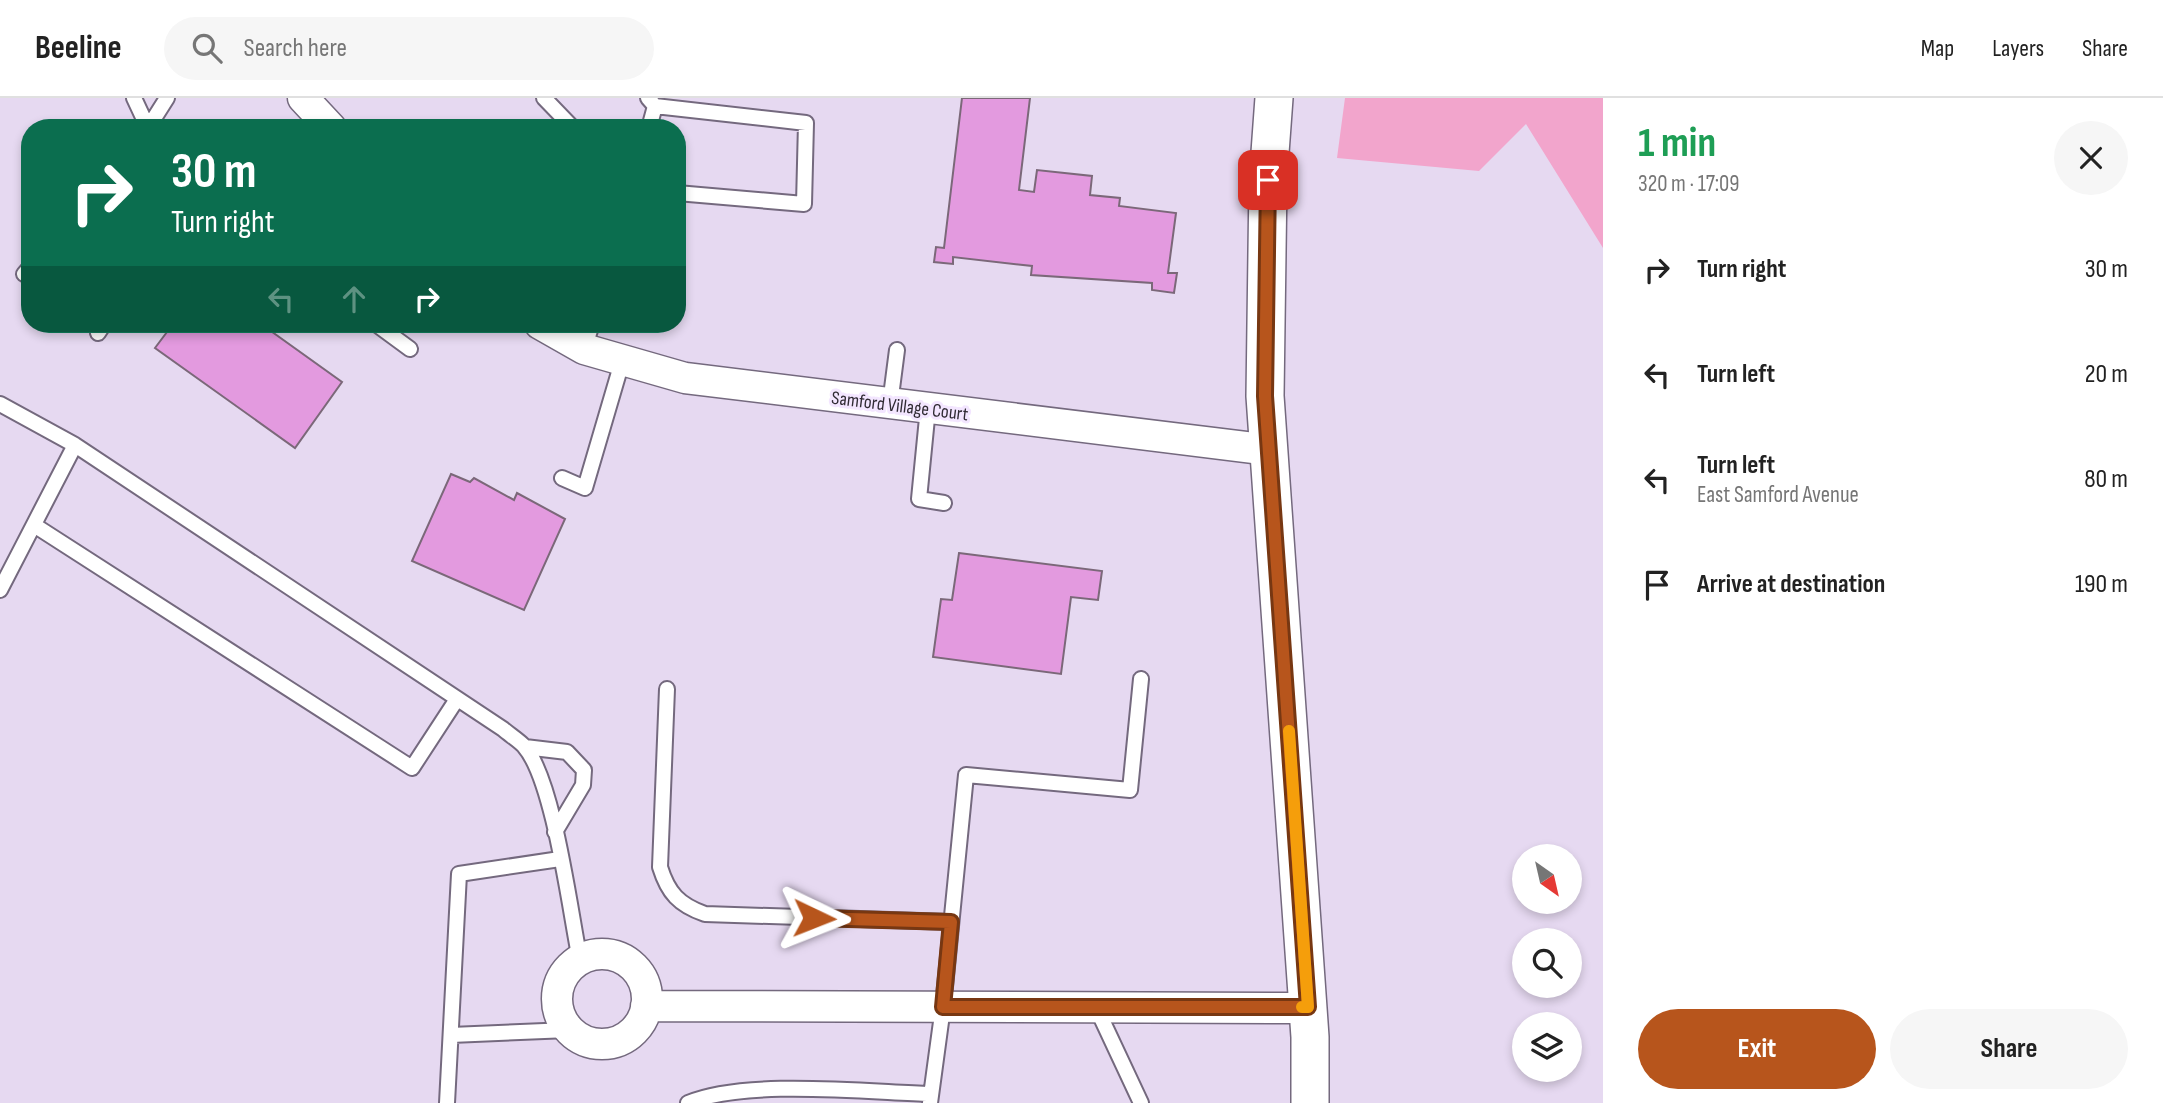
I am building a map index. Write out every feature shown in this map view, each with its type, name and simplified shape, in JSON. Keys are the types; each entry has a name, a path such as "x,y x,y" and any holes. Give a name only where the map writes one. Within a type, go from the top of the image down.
{"street":[{"path":"303,98 323,119"},
{"path":"1274,98 1268,180 1266,369 1308,1007 1310,1103"},
{"name":"Samford Village Court","path":"587,337 622,362 685,378 1270,450"},
{"path":"598,954 613,955 627,961 638,971 645,984 646,1006 638,1026 613,1043 598,1044 583,1041 569,1030 557,1006 557,991 562,977 580,960 598,954"},
{"path":"646,1006 1097,1009 1308,1007"}],"lane":[{"path":"134,98 144,119"},
{"path":"154,119 167,98"},
{"path":"544,98 564,119"},
{"path":"651,102 806,123 804,204 686,194"},
{"path":"388,333 410,349"},
{"path":"890,404 897,350"},
{"path":"562,478 585,488 622,362"},
{"path":"0,404 75,446 525,747 541,775 580,960"},
{"path":"928,408 919,499 944,503"},
{"path":"0,590 75,446"},
{"path":"34,525 412,768 457,699"},
{"path":"688,1103 708,1095 761,1090 930,1098 943,1007 966,775 1130,790 1142,679"},
{"path":"667,689 660,867 666,887 684,906 705,914 951,922"},
{"path":"525,747 553,748 567,752 583,770 583,785 555,832"},
{"path":"447,1103 459,874 560,859"},
{"path":"1097,1009 1141,1103"},
{"path":"451,1035 569,1030"}],"shaded area":[{"path":"1345,98 1603,98 1603,248 1526,124 1479,171 1337,158"}],"building":[{"path":"962,98 1030,98 1019,190 1034,192 1037,170 1092,176 1090,195 1120,198 1119,206 1176,213 1168,273 1177,273 1174,293 1152,290 1152,283 1031,275 1032,266 953,257 953,264 934,262 936,247 944,248"},
{"path":"166,333 274,333 342,382 295,448 155,348"},
{"path":"451,474 470,482 474,478 514,500 517,493 565,519 524,610 412,561"},
{"path":"959,553 1102,571 1098,600 1071,597 1061,674 933,657 941,599 952,600"}],"slow traffic":[{"path":"1289,731 1308,1007 1302,1007"}],"route":[{"path":"814,918 951,922 943,1007 1308,1007 1265,396 1268,180"}]}
